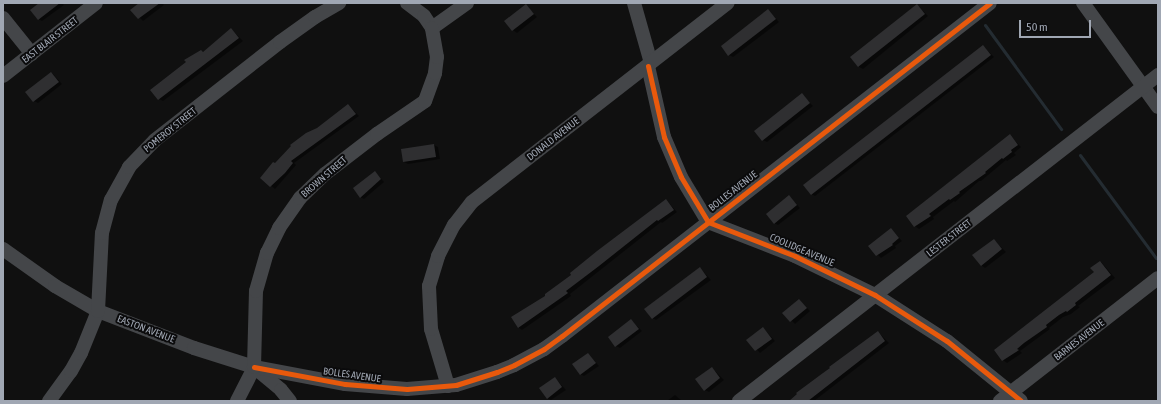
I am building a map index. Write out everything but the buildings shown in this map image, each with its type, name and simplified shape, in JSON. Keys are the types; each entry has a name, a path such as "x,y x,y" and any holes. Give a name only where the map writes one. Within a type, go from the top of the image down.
{"street":[{"name":"EAST BLAIR STREET","path":"3,76 96,3"},
{"name":"POMEROY STREET","path":"49,401 75,365 98,311 102,233 111,200 129,167 155,140 274,47 315,17 340,3"},
{"path":"407,3 424,16 432,28 467,3"},
{"path":"634,3 650,64 664,137 681,178 708,222"},
{"name":"DONALD AVENUE","path":"452,386 434,341 429,286 438,256 454,225 472,202 728,3"},
{"name":"BOLLES AVENUE","path":"254,367 345,384 378,388 422,389 452,386 497,372 544,349 990,3"},
{"path":"1083,3 1158,107"},
{"path":"3,18 32,54"},
{"name":"BROWN STREET","path":"238,401 254,367 256,291 267,253 279,228 300,198 325,174 377,134 425,101 435,73 437,57 432,28"},
{"name":"LESTER STREET","path":"739,401 1158,75"},
{"name":"COOLIDGE AVENUE","path":"708,222 795,256 875,295 947,341 1016,396"},
{"name":"EASTON AVENUE","path":"3,249 54,286 98,311 194,348 254,367 281,390 290,401"},
{"name":"BARNES AVENUE","path":"1000,401 1016,396 1158,278"}],"waterway":[{"path":"985,25 1061,129"},
{"path":"1080,155 1156,258"}],"cycle path":[{"path":"254,367 345,384 407,389 456,385 514,365 544,349 562,336 990,3"},
{"path":"648,66 664,137 681,177 708,222 795,256 875,295 947,341 1021,401"}]}
